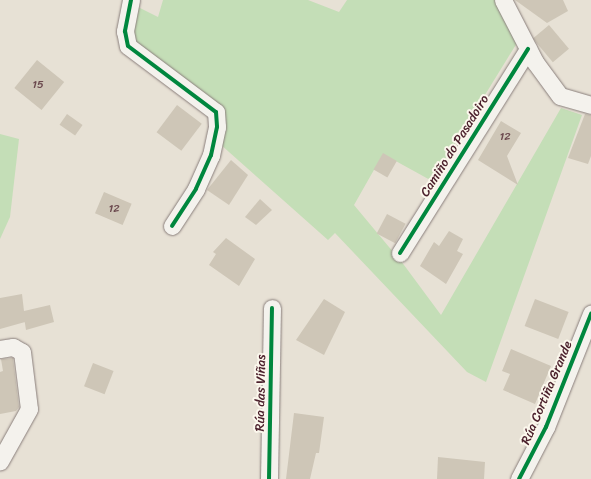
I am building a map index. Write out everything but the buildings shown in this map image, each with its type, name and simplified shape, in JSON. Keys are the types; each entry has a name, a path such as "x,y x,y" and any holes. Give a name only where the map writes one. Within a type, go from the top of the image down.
{"street":[{"path":"131,0 126,31 128,46 216,112 217,127 211,155 196,189 172,226"},
{"path":"503,0 528,49 560,96 591,105"},
{"name":"Camiño do Pasadoiro","path":"400,253 528,49"},
{"name":"Rúa das Viñas","path":"269,479 272,308"},
{"name":"Rúa Cortiña Grande","path":"519,479 546,427 591,314"},
{"path":"0,349 13,347 22,352 29,409 0,461"}],"green space":[{"path":"163,0 308,0 339,12 347,0 497,0 517,43 432,181 383,154 354,205 404,265 441,315 561,108 582,115 486,382 467,372 335,233 328,240 220,144 225,125 133,41 132,33 138,7 158,17"},
{"path":"0,134 19,139 10,217 0,239"}],"cycle path":[{"path":"131,0 125,31 128,46 216,112 217,127 211,155 196,189 172,226"},
{"path":"400,253 528,49"},
{"path":"269,479 272,308"},
{"path":"519,479 546,427 591,314"}]}
